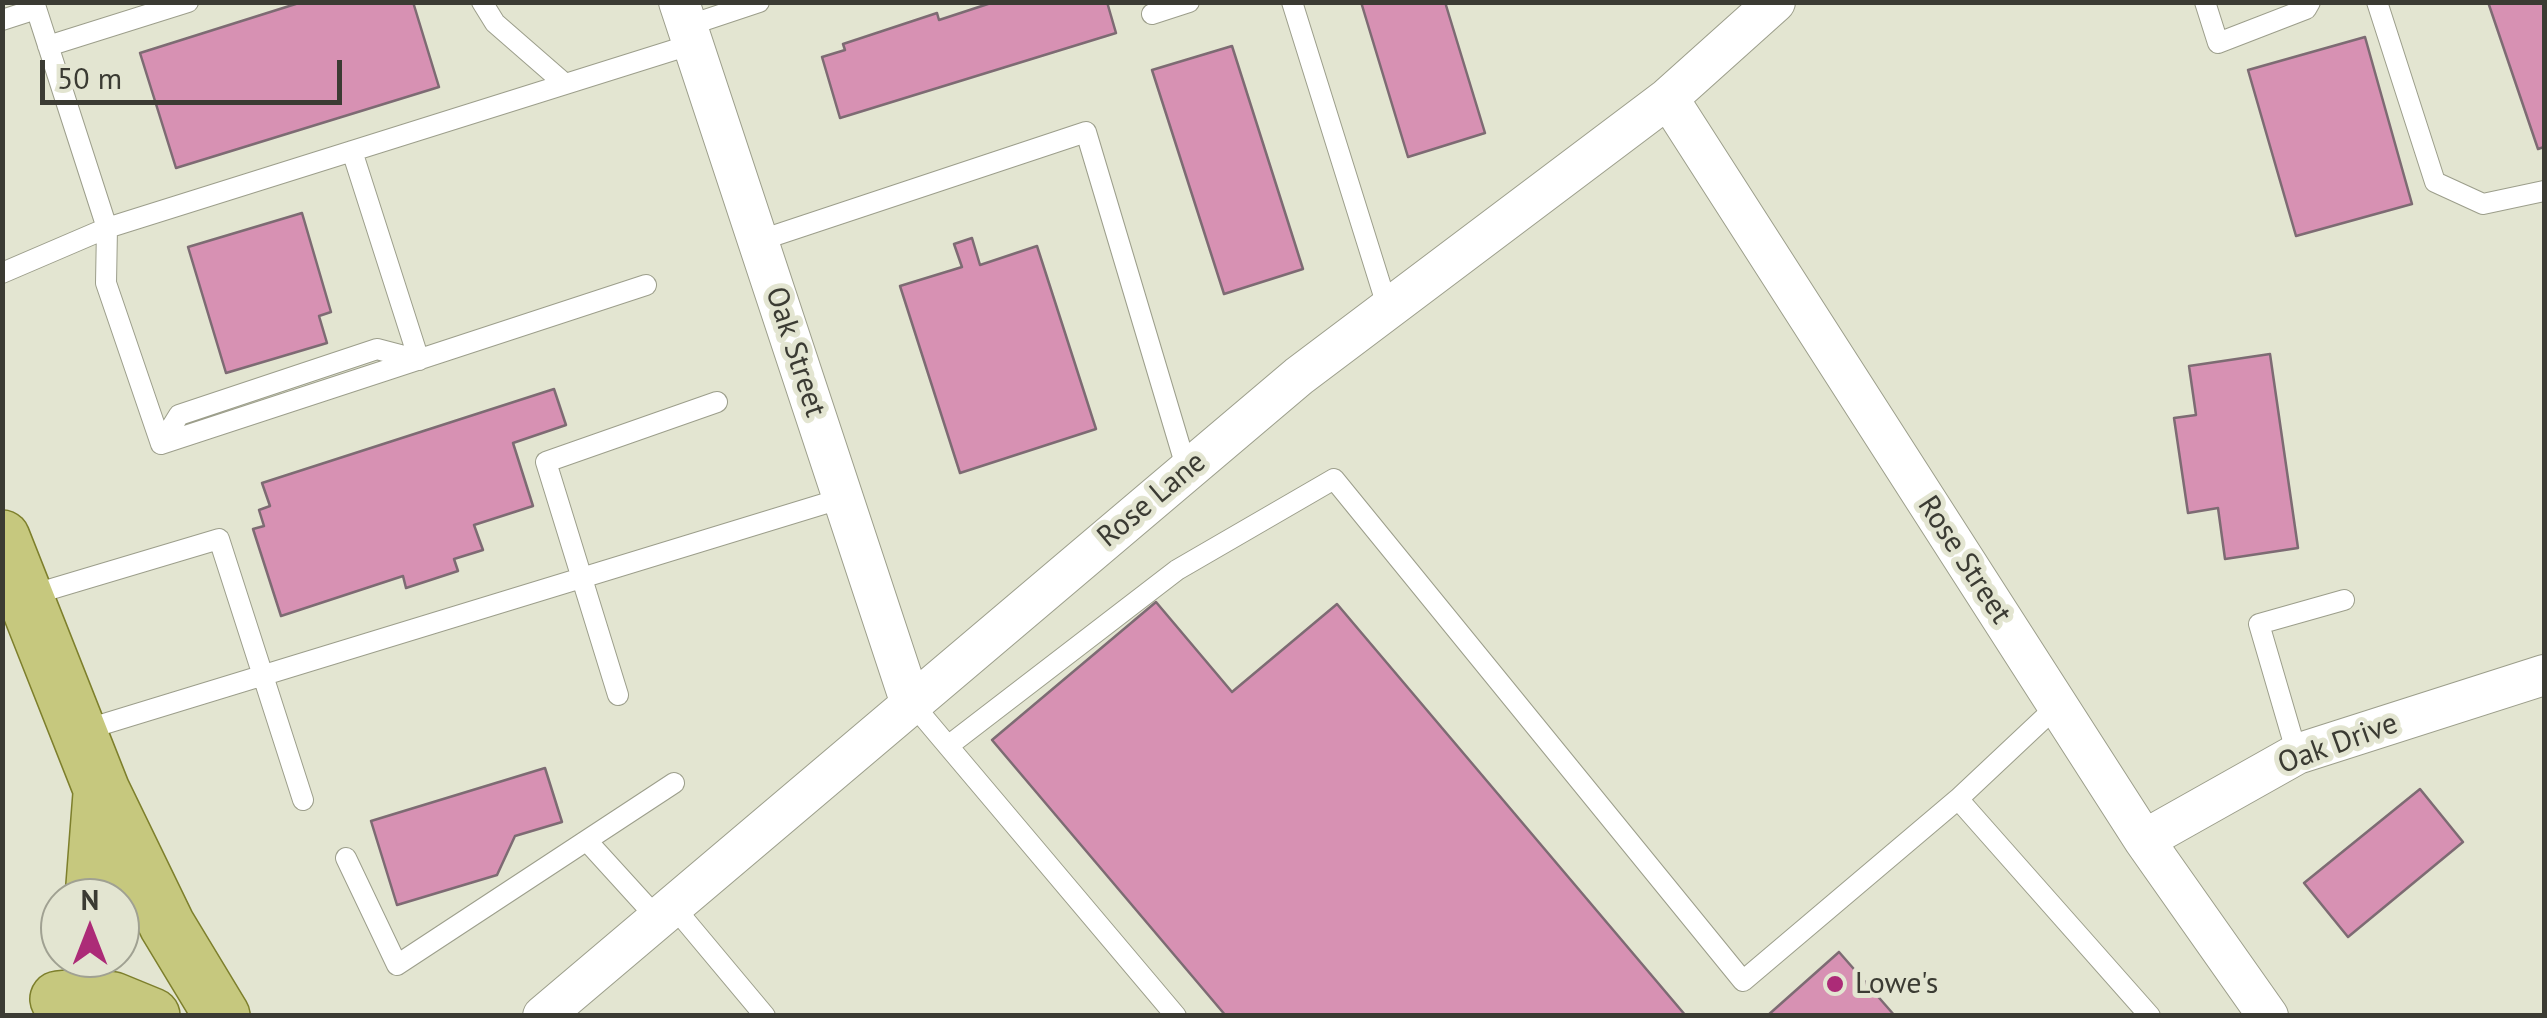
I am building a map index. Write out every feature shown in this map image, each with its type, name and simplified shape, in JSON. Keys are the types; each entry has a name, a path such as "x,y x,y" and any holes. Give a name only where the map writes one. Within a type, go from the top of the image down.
{"main road":[{"path":"2,538 102,791 167,924 222,1016"},
{"path":"95,878 102,791"},
{"path":"58,991 113,1000 152,1016"}],"street":[{"name":"Rose Lane","path":"543,1016 1187,470 1388,310 1668,98 1775,2"},
{"name":"Oak Street","path":"686,24 910,702"},
{"name":"Rose Street","path":"1668,98 2144,840 2268,1016"},
{"name":"Oak Drive","path":"2144,840 2297,754 2544,674"}],"lane":[{"path":"48,46 188,2"},
{"path":"482,2 494,23 565,84"},
{"path":"2,273 107,228 565,84 686,24 759,2"},
{"path":"1152,14 1189,2"},
{"path":"1292,2 1388,310"},
{"path":"2206,2 2218,43 2306,9 2310,2"},
{"path":"2377,2 2435,182 2482,204 2544,191"},
{"path":"2,20 35,6 107,228 106,283 161,444 646,286"},
{"path":"758,241 1086,132 1187,470"},
{"path":"352,151 419,360"},
{"path":"618,695 546,462 717,402"},
{"path":"948,746 1177,570 1334,479 1743,981 1958,798 2057,706"},
{"path":"79,732 843,498"},
{"path":"26,597 219,539 303,800"},
{"path":"2297,754 2258,624 2344,600"},
{"path":"910,702 1176,1016"},
{"path":"346,858 397,966 674,783"},
{"path":"1958,798 2150,1016"},
{"path":"587,841 666,913 765,1016"}],"building":[{"path":"302,2 413,2 439,87 176,168 140,53"},
{"path":"994,2 1107,2 1116,33 840,118 822,57 845,50 843,44 937,13 939,20"},
{"path":"1361,2 1445,2 1485,133 1408,157"},
{"path":"2488,2 2544,2 2544,147 2538,149"},
{"path":"2365,37 2412,204 2296,236 2248,70"},
{"path":"1232,46 1303,269 1224,294 1152,70"},
{"path":"302,213 331,312 319,316 327,343 226,373 188,247"},
{"path":"972,238 980,265 1037,246 1096,429 960,473 900,286 962,267 954,244"},
{"path":"2270,354 2298,548 2225,559 2218,508 2188,513 2174,418 2196,415 2189,366"},
{"path":"554,389 566,425 513,443 533,506 474,525 483,550 454,559 458,571 406,588 403,576 281,616 253,529 264,526 259,510 270,506 262,483"},
{"path":"1156,602 1232,692 1337,604 1686,1016 1226,1016 992,740"},
{"path":"545,768 562,822 515,836 497,875 397,905 371,821"},
{"path":"2420,789 2463,842 2348,937 2304,883"},
{"name":"Lowe's","path":"1839,952 1895,1016 1767,1016"}],"place":[{"name":"Lowe's","path":"1835,984"}]}
